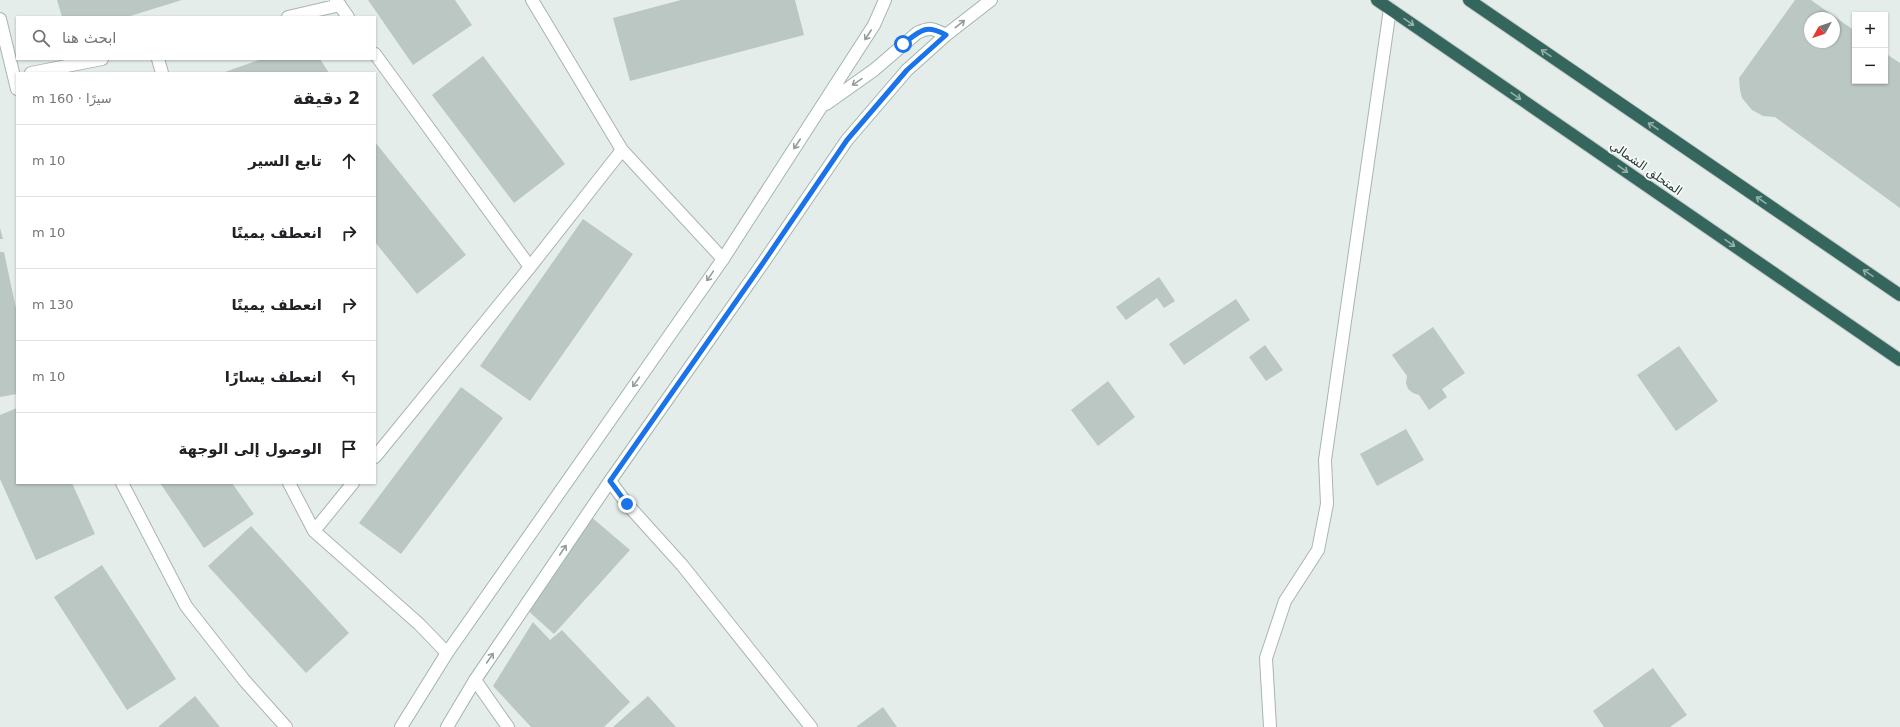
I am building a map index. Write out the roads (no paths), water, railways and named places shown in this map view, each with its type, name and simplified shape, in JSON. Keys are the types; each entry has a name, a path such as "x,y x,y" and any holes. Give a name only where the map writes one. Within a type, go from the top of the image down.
{"highway":[{"name":"المتحلق الشمالي","path":"1377,0 1900,360"},
{"path":"1469,0 1900,295"}],"street":[{"path":"532,0 622,150 723,259"},
{"path":"401,727 447,653 723,259 874,25 885,0"},
{"path":"447,727 476,680 610,481 763,263 847,140 907,70 946,35 991,0"},
{"path":"291,16 338,2 347,16"},
{"path":"1270,727 1266,658 1286,601 1318,550 1327,504 1325,460 1390,9"},
{"path":"0,19 16,76"},
{"path":"820,109 874,70 917,33 925,29 933,28 946,35"},
{"path":"376,55 530,267"},
{"path":"36,72 97,60"},
{"path":"158,60 162,72"},
{"path":"376,456 530,267 622,150"},
{"path":"610,481 627,504 682,565 810,727"},
{"path":"123,484 186,606 244,680 286,727"},
{"path":"290,484 314,531 419,624 447,653"},
{"path":"314,531 352,484"},
{"path":"476,680 508,727"}]}
